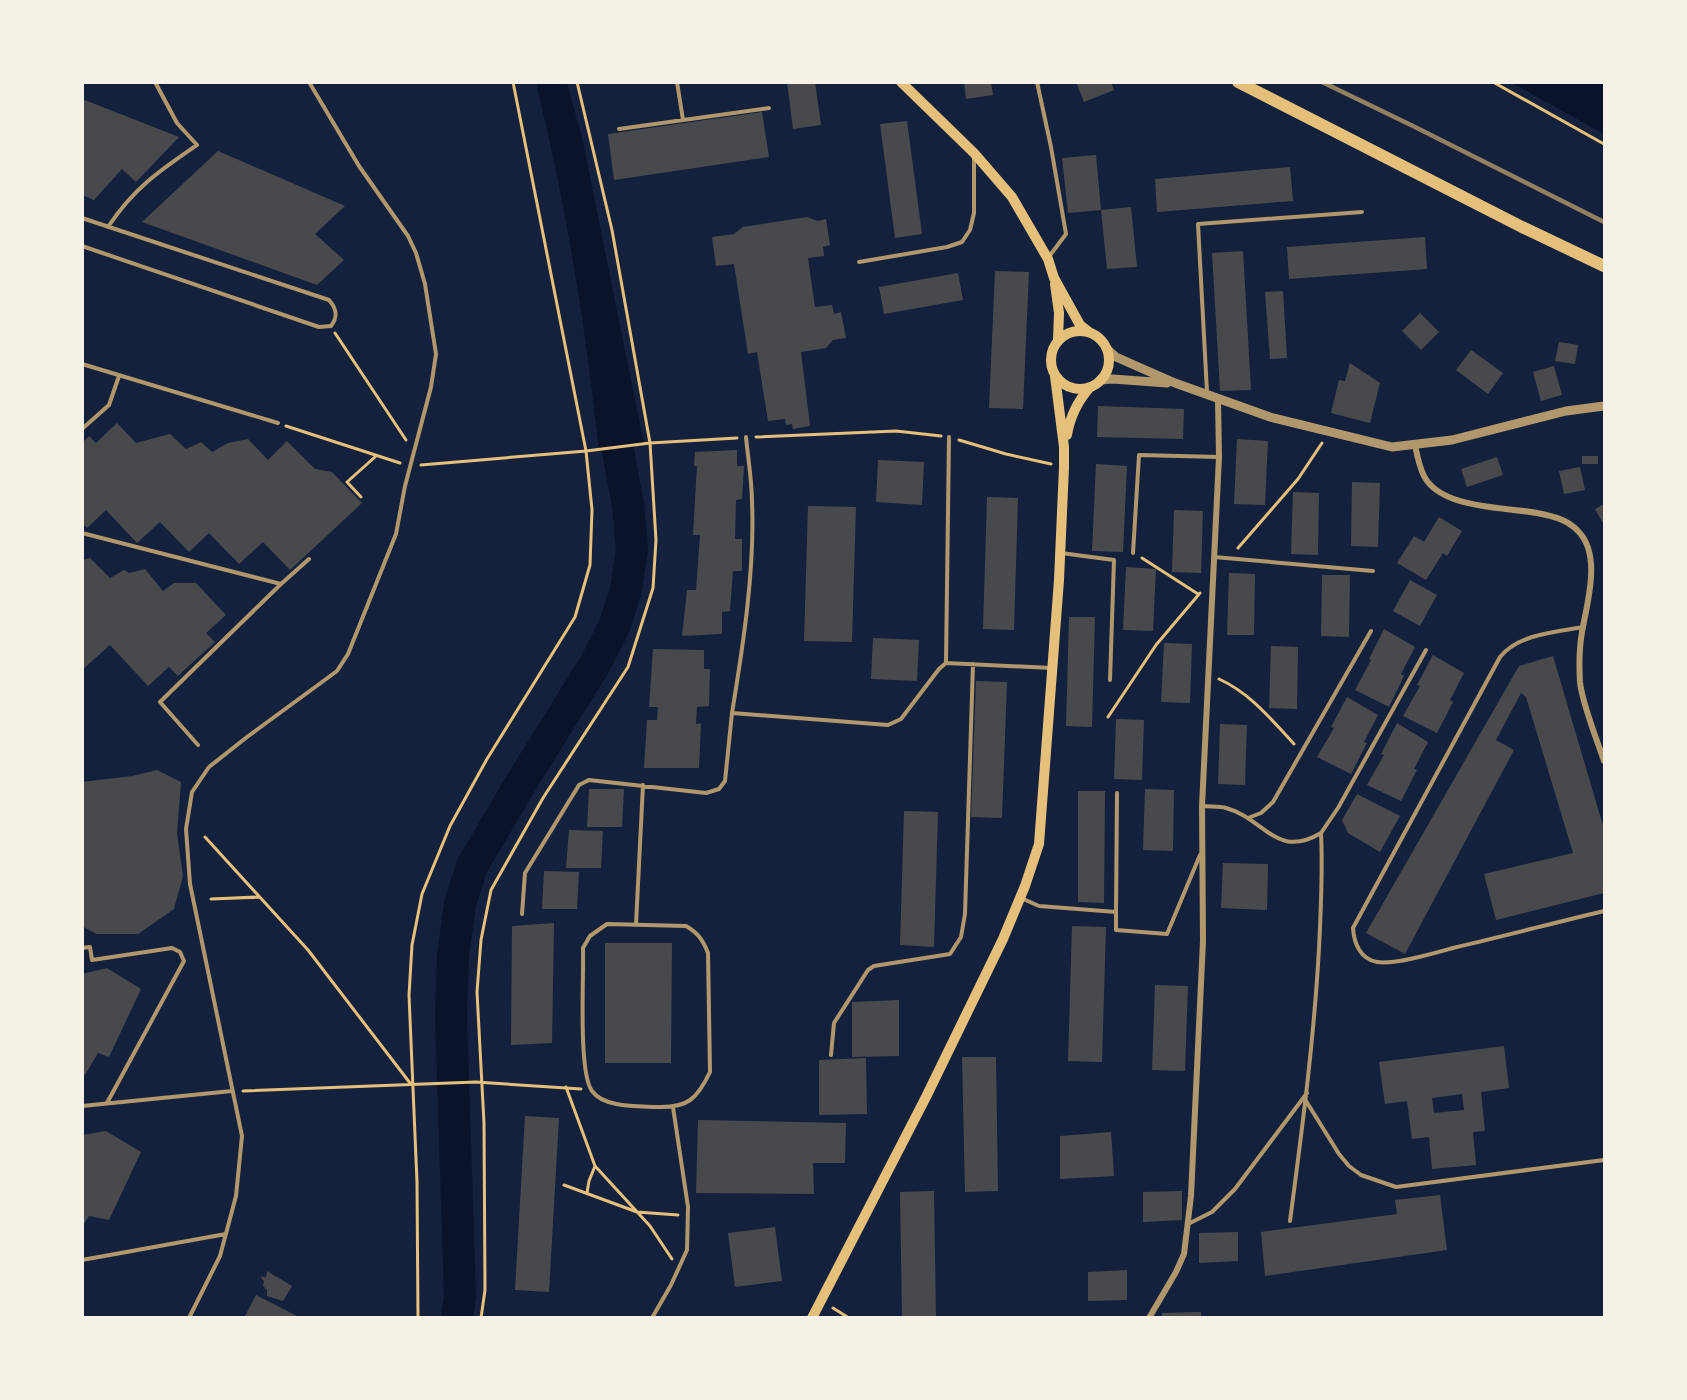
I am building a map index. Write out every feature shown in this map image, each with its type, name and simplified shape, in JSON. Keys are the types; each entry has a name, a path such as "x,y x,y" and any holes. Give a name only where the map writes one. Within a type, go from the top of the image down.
{"highway":[{"path":"1238,82 1482,207 1605,266"}],"main road":[{"path":"812,1317 930,1089 1003,939 1020,898 1039,844 1053,668 1064,467 1064,447 1055,376 1050,358 1058,340 1059,313 1054,278 1048,259 1012,197 974,153 901,82"},
{"path":"1054,278 1080,325 1099,338 1106,348 1108,365 1100,380 1090,387 1079,400 1070,417 1064,447"},
{"path":"1058,340 1072,332 1089,332"},
{"path":"1055,376 1071,388 1090,387"}],"street":[{"path":"1106,348 1116,357 1218,399 1279,420 1392,447 1452,440 1566,411 1605,406"},
{"path":"1100,380 1175,383"},
{"path":"1149,1317 1184,1254 1191,1196 1203,940 1202,806 1219,456 1218,399"},
{"path":"1415,445 1424,477 1440,493 1464,502 1551,516 1567,522 1580,532 1587,545 1591,581 1579,659 1581,686 1605,761"}],"lane":[{"path":"108,227 123,204 154,174 197,146 177,123 156,82"},
{"path":"189,1317 220,1256 236,1196 242,1136 190,884 186,829 192,792 209,767 247,736 337,671 348,654 396,534 410,466 431,387 436,354 425,284 416,253 408,236 359,166 309,82"},
{"path":"677,82 683,120"},
{"path":"1037,82 1066,234 1048,259"},
{"path":"619,129 769,108"},
{"path":"859,262 947,248 962,242 970,230 974,213 974,153"},
{"path":"1207,395 1198,224 1362,212"},
{"path":"82,218 329,300 334,306 336,315 331,326 319,327 82,246"},
{"path":"82,364 278,423"},
{"path":"82,429 96,419 109,405 119,376"},
{"path":"522,914 525,873 579,785 589,780 706,793 719,789 725,781 732,713 740,668 750,565 752,502 746,437"},
{"path":"946,663 949,437"},
{"path":"1133,553 1139,455 1219,456"},
{"path":"82,533 281,584"},
{"path":"1060,553 1114,560 1110,680"},
{"path":"1214,557 1373,571"},
{"path":"198,745 160,702 309,559"},
{"path":"1583,627 1534,636 1508,648 1500,657 1353,928 1353,936 1356,945 1370,960 1386,962 1422,956 1605,911"},
{"path":"1247,818 1261,813 1273,802 1371,630"},
{"path":"1202,806 1226,808 1247,818 1285,842 1305,842 1321,833 1338,808 1426,650"},
{"path":"732,713 888,725 901,719 946,663 1053,668"},
{"path":"831,1055 834,1023 868,970 874,966 950,954 961,937 964,920 973,664"},
{"path":"636,924 643,786"},
{"path":"1117,793 1116,930 1167,934 1202,850"},
{"path":"1290,1221 1307,1093 1317,980 1323,866 1321,833"},
{"path":"1020,898 1039,906 1116,912"},
{"path":"607,924 686,926 704,942 708,953 710,1072 701,1089 689,1102 672,1107 605,1101 592,1091 584,1068 583,948 590,936 607,924"},
{"path":"82,948 90,947 92,960 172,948 180,952 184,961 107,1103"},
{"path":"82,1106 232,1091"},
{"path":"1188,1224 1212,1212 1235,1189 1307,1093"},
{"path":"1306,1101 1349,1166 1361,1175 1396,1187 1605,1160"},
{"path":"652,1317 687,1250 688,1215 672,1107"},
{"path":"82,1260 226,1234"}],"path":[{"path":"418,1317 417,1182 409,995 412,945 422,894 450,826 487,759 575,616 590,565 592,510 586,452 513,82"},
{"path":"481,1317 485,1290 484,1123 477,992 481,940 491,890 543,798 628,667 653,588 656,540 650,443 612,230 577,82"},
{"path":"1493,82 1605,144"},
{"path":"331,326 414,452"},
{"path":"278,423 376,457 410,466 586,452 650,443 896,431 949,437 1006,454 1064,467"},
{"path":"1228,558 1298,479 1329,433"},
{"path":"361,497 347,482 376,457"},
{"path":"1133,553 1198,594"},
{"path":"1108,717 1156,645 1213,578"},
{"path":"1209,674 1234,686 1258,705 1302,752"},
{"path":"205,837 308,950 412,1084"},
{"path":"211,899 260,897"},
{"path":"232,1091 476,1082 592,1091"},
{"path":"566,1088 595,1166 650,1226 678,1270"},
{"path":"587,1193 595,1166"},
{"path":"564,1185 637,1212 688,1215"},
{"path":"820,1301 849,1317"}],"water":[{"path":"536,83 567,83 582,137 644,444 599,452 574,266 557,174"},
{"path":"1512,83 1604,83 1604,134"}],"building":[{"path":"787,82 815,82 821,125 793,129"},
{"path":"964,82 991,82 993,95 966,99"},
{"path":"1076,82 1111,82 1114,90 1084,102"},
{"path":"82,99 179,137 136,182 122,169 94,200 82,195"},
{"path":"762,112 769,157 614,180 608,134"},
{"path":"907,121 922,234 895,238 880,124"},
{"path":"218,151 345,206 315,234 344,260 317,285 142,222"},
{"path":"1096,155 1101,210 1068,213 1062,158"},
{"path":"1290,167 1293,201 1157,212 1155,179"},
{"path":"1131,207 1137,267 1107,269 1101,210"},
{"path":"807,217 818,221 826,219 830,245 823,247 824,256 808,258 815,307 832,305 834,314 841,312 846,338 833,340 826,348 801,352 810,426 793,429 792,424 786,425 785,419 768,421 757,352 748,354 734,264 716,266 712,237 734,234 743,227"},
{"path":"1425,237 1427,269 1289,279 1287,247"},
{"path":"1243,251 1251,390 1220,391 1212,253"},
{"path":"995,271 1029,272 1023,409 989,408"},
{"path":"958,273 963,300 884,314 879,287"},
{"path":"1283,291 1287,358 1270,359 1265,292"},
{"path":"1420,313 1439,332 1421,350 1402,331"},
{"path":"1559,342 1578,345 1575,364 1555,361"},
{"path":"1471,350 1503,373 1488,394 1456,370"},
{"path":"1350,363 1380,383 1370,423 1331,413 1339,380 1345,381"},
{"path":"1554,366 1562,395 1541,401 1533,372"},
{"path":"1098,406 1184,409 1183,439 1097,437"},
{"path":"117,423 136,443 170,434 186,449 201,442 212,452 228,443 248,439 268,460 287,441 315,469 332,472 362,503 290,570 263,542 239,564 209,533 189,552 160,522 137,543 106,510 87,528 82,523 83,442 89,436 96,443"},
{"path":"1237,439 1268,441 1265,505 1234,504"},
{"path":"737,450 737,466 744,466 742,499 736,500 735,539 742,539 742,571 733,571 730,611 722,612 722,634 682,636 687,590 696,590 700,535 693,535 697,466 694,466 695,452"},
{"path":"1582,456 1598,456 1598,464 1582,464"},
{"path":"1497,457 1503,475 1467,487 1461,469"},
{"path":"878,460 924,462 922,505 876,502"},
{"path":"1096,464 1127,466 1123,552 1092,551"},
{"path":"1580,467 1585,490 1564,494 1559,471"},
{"path":"1352,482 1380,483 1378,547 1351,546"},
{"path":"1293,492 1319,493 1318,555 1291,554"},
{"path":"987,497 1018,498 1014,630 983,629"},
{"path":"1604,504 1604,525 1595,509"},
{"path":"808,506 856,507 852,642 804,641"},
{"path":"1174,510 1203,511 1201,573 1172,572"},
{"path":"1439,517 1462,531 1447,556 1443,553 1426,580 1397,563 1414,536 1424,542"},
{"path":"90,558 110,578 124,570 129,573 145,569 163,591 174,583 196,583 226,615 206,633 215,642 178,676 169,667 148,686 110,645 82,670 82,560"},
{"path":"1126,567 1156,569 1153,631 1123,630"},
{"path":"1229,573 1255,574 1254,635 1227,635"},
{"path":"1322,575 1350,575 1349,637 1321,636"},
{"path":"1410,580 1437,595 1420,626 1393,611"},
{"path":"1069,617 1095,617 1092,727 1066,726"},
{"path":"1384,629 1415,647 1401,674 1404,676 1389,707 1355,690"},
{"path":"873,638 919,640 917,681 871,679"},
{"path":"1164,643 1192,644 1190,703 1161,702"},
{"path":"1271,646 1298,647 1297,709 1269,708"},
{"path":"653,649 704,650 704,669 710,669 709,706 697,707 696,724 701,723 699,768 644,768 647,720 657,720 658,707 649,707"},
{"path":"1433,655 1464,673 1450,700 1453,702 1437,733 1403,716 1420,686 1417,685"},
{"path":"1553,656 1604,829 1604,893 1496,920 1484,874 1573,853 1526,697 1521,693 1496,740 1514,750 1405,954 1366,933 1519,666"},
{"path":"976,681 1007,682 1002,818 971,817"},
{"path":"1347,697 1378,715 1351,774 1317,757 1334,728 1331,727"},
{"path":"1116,719 1144,720 1142,780 1114,779"},
{"path":"1397,723 1428,742 1401,801 1367,785 1384,755 1381,754"},
{"path":"1220,724 1247,725 1245,785 1218,784"},
{"path":"157,770 181,782 177,833 183,876 174,909 138,934 96,934 82,926 82,782 132,776"},
{"path":"589,789 624,789 622,827 587,827"},
{"path":"1145,789 1174,790 1173,851 1143,850"},
{"path":"1078,791 1105,791 1104,903 1078,902"},
{"path":"1357,794 1400,816 1380,852 1348,833 1342,820"},
{"path":"904,811 938,812 934,947 900,945"},
{"path":"569,830 603,831 601,868 566,868"},
{"path":"1223,863 1268,864 1267,910 1221,908"},
{"path":"544,871 579,872 577,909 542,909"},
{"path":"554,923 552,1043 511,1045 512,926"},
{"path":"1072,926 1106,927 1102,1062 1068,1061"},
{"path":"605,943 672,943 671,1063 605,1063"},
{"path":"107,968 141,989 109,1057 98,1053 85,1075 82,1074 82,974"},
{"path":"1155,985 1188,986 1185,1071 1152,1070"},
{"path":"899,1000 899,1056 852,1057 852,1002"},
{"path":"1504,1046 1509,1088 1481,1092 1485,1131 1473,1132 1476,1165 1432,1169 1429,1137 1412,1139 1407,1101 1385,1104 1379,1062","holes":["1462,1094 1464,1110 1434,1113 1432,1098"]},
{"path":"962,1057 996,1057 998,1191 965,1192"},
{"path":"866,1058 867,1114 819,1115 819,1060"},
{"path":"525,1116 559,1118 549,1292 515,1290"},
{"path":"698,1120 846,1123 845,1163 813,1163 814,1194 696,1193"},
{"path":"106,1131 141,1152 109,1220 89,1216 82,1227 82,1135"},
{"path":"1111,1132 1114,1176 1060,1179 1060,1136"},
{"path":"934,1191 936,1318 902,1318 900,1192"},
{"path":"1182,1191 1182,1220 1143,1222 1143,1192"},
{"path":"1440,1195 1447,1250 1265,1276 1261,1232 1397,1214 1395,1200"},
{"path":"775,1227 782,1281 735,1287 728,1233"},
{"path":"1238,1232 1238,1261 1199,1263 1199,1233"},
{"path":"1127,1270 1127,1300 1088,1301 1088,1272"},
{"path":"267,1271 292,1286 283,1301 267,1296 267,1290 263,1286 264,1281 261,1278 262,1276 266,1278"},
{"path":"256,1295 301,1318 244,1318"},
{"path":"1201,1312 1201,1318 1162,1318 1162,1313"}],"waterway":[{"path":"457,1318 460,1296 451,1017 453,956 460,904 472,866 595,664 614,627 626,590 632,549 628,505 610,407"}],"railway":[{"path":"1322,82 1604,222"}]}
